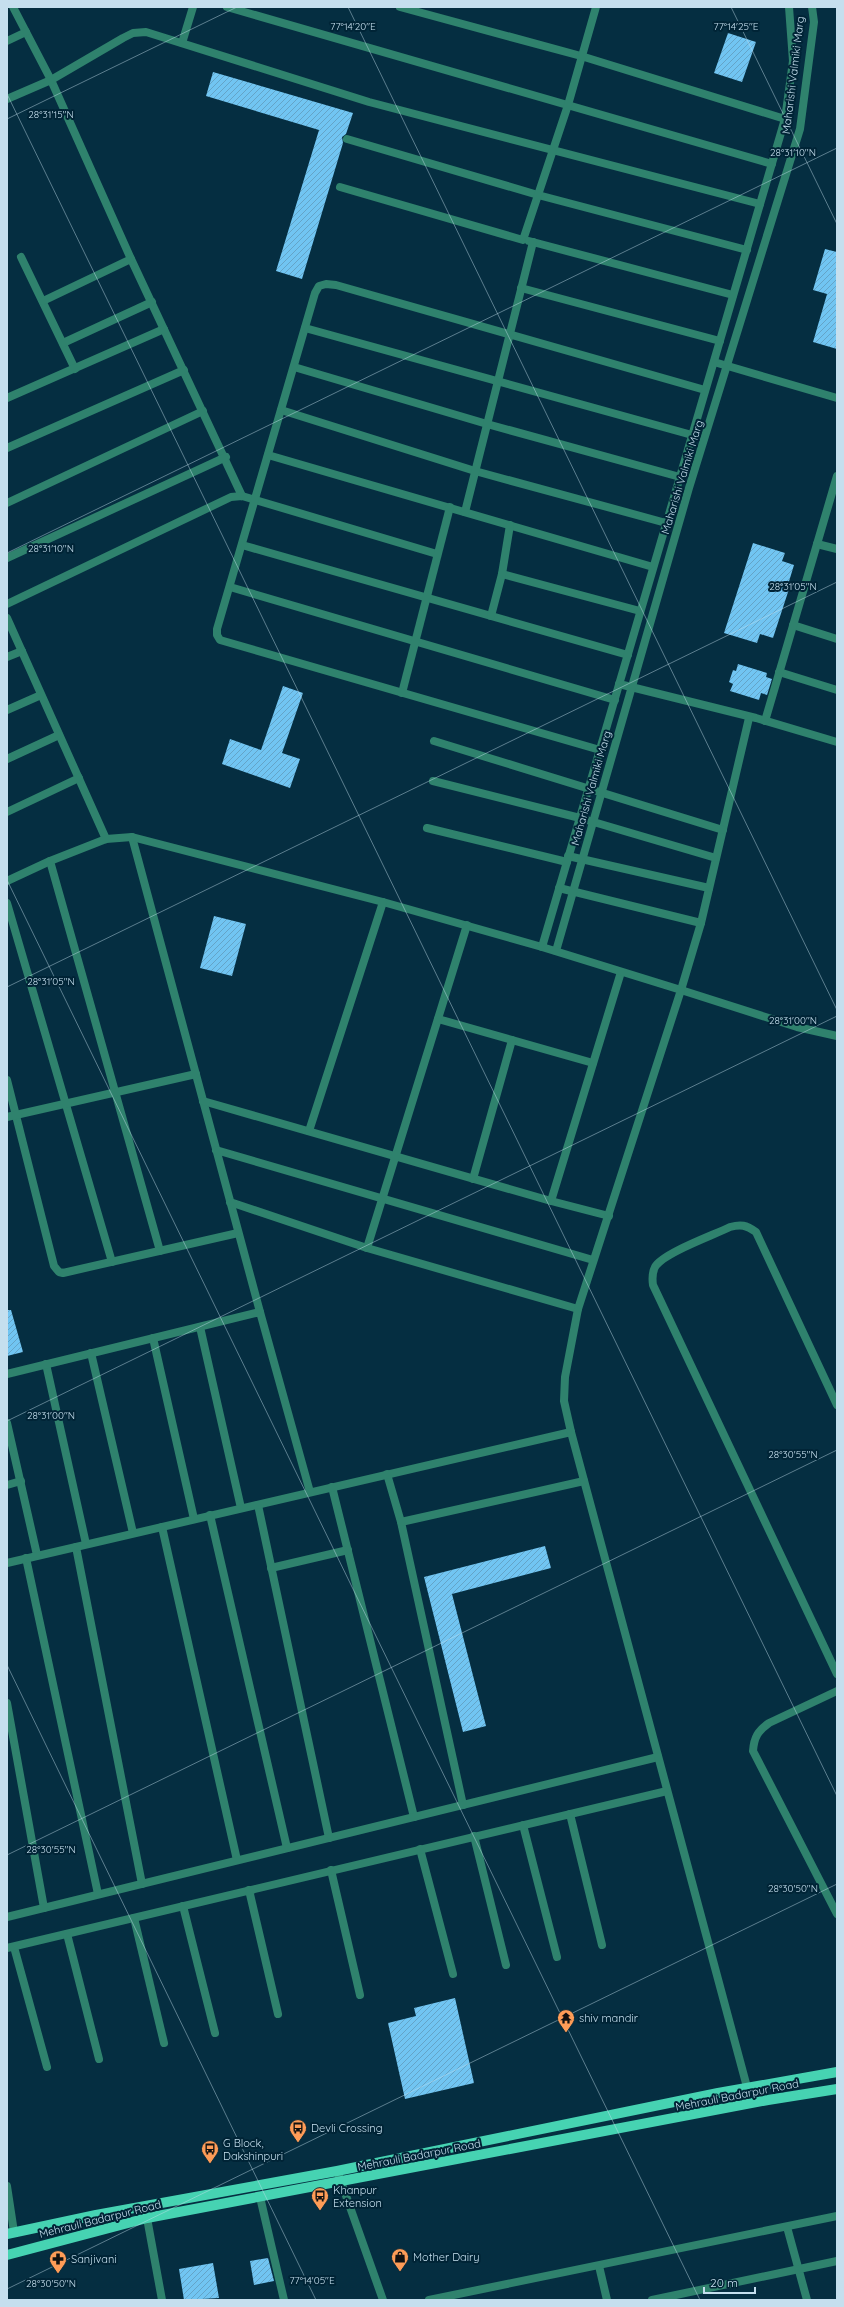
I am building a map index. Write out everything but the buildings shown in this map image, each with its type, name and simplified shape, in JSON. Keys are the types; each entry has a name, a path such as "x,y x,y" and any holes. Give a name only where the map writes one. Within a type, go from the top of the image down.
{"main road":[{"name":"Mehrauli Badarpur Road","path":"11,2233 337,2171 747,2087 837,2072"},
{"name":"Mehrauli Badarpur Road","path":"7,2255 148,2218 768,2100 837,2089"}],"street":[{"path":"13,7 51,80 131,259 226,457 242,496"},
{"path":"182,43 193,7"},
{"path":"227,7 772,164"},
{"path":"400,7 581,56 785,119"},
{"path":"523,240 568,105 596,7"},
{"name":"Maharishi Valmiki Marg","path":"542,947 785,119 793,61 789,7"},
{"name":"Maharishi Valmiki Marg","path":"556,951 727,366 800,129 814,22 812,7"},
{"path":"7,41 26,32"},
{"path":"7,99 51,80 133,33 146,32 369,102 760,204"},
{"path":"348,139 538,195 746,250"},
{"path":"340,187 523,240 733,295"},
{"path":"465,512 533,242"},
{"path":"21,257 75,369"},
{"path":"42,301 131,259"},
{"path":"600,750 220,640 217,635 217,629 315,293 319,286 326,284 705,390"},
{"path":"522,288 720,341"},
{"path":"63,343 152,302"},
{"path":"305,328 692,435"},
{"path":"7,398 164,329"},
{"path":"714,362 837,398"},
{"path":"294,367 487,424 680,477"},
{"path":"7,448 184,370"},
{"path":"281,410 475,471 666,523"},
{"path":"7,503 203,411"},
{"path":"268,455 653,567"},
{"path":"7,558 226,457"},
{"path":"765,721 817,544 834,496 837,476"},
{"path":"7,604 222,501 242,496 437,554"},
{"path":"402,693 450,508"},
{"path":"491,616 502,574 510,525"},
{"path":"817,544 837,549"},
{"path":"242,546 628,655"},
{"path":"502,574 640,611"},
{"path":"230,587 614,700"},
{"path":"7,618 106,839"},
{"path":"793,625 837,639"},
{"path":"7,657 22,651"},
{"path":"779,672 837,690"},
{"path":"619,684 765,721 837,742"},
{"path":"7,710 41,695"},
{"path":"747,2087 571,1432 564,1401 564,1377 578,1309 702,923 749,718"},
{"path":"7,759 59,735"},
{"path":"434,741 602,791 723,830"},
{"path":"7,812 79,778"},
{"path":"433,781 580,818 716,858"},
{"path":"427,828 568,859 582,859 709,888"},
{"path":"132,837 238,1233 310,1492"},
{"path":"7,881 50,860 106,839 132,837 467,925 556,951 797,1027 837,1036"},
{"path":"50,860 114,1093 160,1251"},
{"path":"559,888 702,923"},
{"path":"309,1131 383,902"},
{"path":"7,903 112,1262"},
{"path":"367,1248 467,925"},
{"path":"551,1201 621,972"},
{"path":"438,1019 593,1063"},
{"path":"473,1179 512,1040"},
{"path":"7,1117 196,1074"},
{"path":"7,1080 56,1270 63,1273 238,1233"},
{"path":"203,1101 473,1179 609,1216"},
{"path":"216,1150 593,1260"},
{"path":"230,1202 367,1248 578,1309"},
{"path":"837,1405 756,1232 748,1226 740,1224 730,1227 665,1257 656,1266 652,1275 653,1285 837,1674"},
{"path":"7,1374 260,1312"},
{"path":"200,1327 241,1508"},
{"path":"153,1338 194,1519"},
{"path":"91,1353 133,1533"},
{"path":"46,1364 86,1544"},
{"path":"7,1423 37,1555"},
{"path":"7,1562 571,1432"},
{"path":"387,1474 401,1522 463,1805"},
{"path":"7,1485 21,1481"},
{"path":"401,1522 584,1481"},
{"path":"332,1487 414,1817"},
{"path":"258,1505 329,1838"},
{"path":"210,1515 287,1848"},
{"path":"162,1527 237,1860"},
{"path":"76,1547 142,1884"},
{"path":"271,1568 348,1550"},
{"path":"26,1558 98,1894"},
{"path":"837,1691 769,1723 760,1730 754,1739 753,1751 837,1914"},
{"path":"7,1704 44,1908"},
{"path":"7,1917 658,1757"},
{"path":"47,2067 11,1948 331,1870 667,1791"},
{"path":"570,1814 602,1945"},
{"path":"523,1825 557,1957"},
{"path":"474,1836 506,1965"},
{"path":"420,1849 453,1974"},
{"path":"331,1870 360,1995"},
{"path":"249,1890 278,2014"},
{"path":"183,1906 215,2033"},
{"path":"134,1918 164,2043"},
{"path":"67,1934 99,2059"},
{"path":"337,2171 383,2300"},
{"path":"7,2186 11,2233"},
{"path":"260,2197 284,2300"},
{"path":"429,2300 837,2216"},
{"path":"148,2218 162,2300"},
{"path":"787,2227 807,2300"},
{"path":"652,2300 837,2261"},
{"path":"599,2266 607,2300"}],"place":[{"name":"shiv mandir","path":"566,2033"},
{"name":"Devli Crossing","path":"298,2143"},
{"name":"G Block, Dakshinpuri","path":"210,2164"},
{"name":"Khanpur Extension","path":"320,2211"},
{"name":"Mother Dairy","path":"400,2272"},
{"name":"Sanjivani","path":"58,2274"}]}
